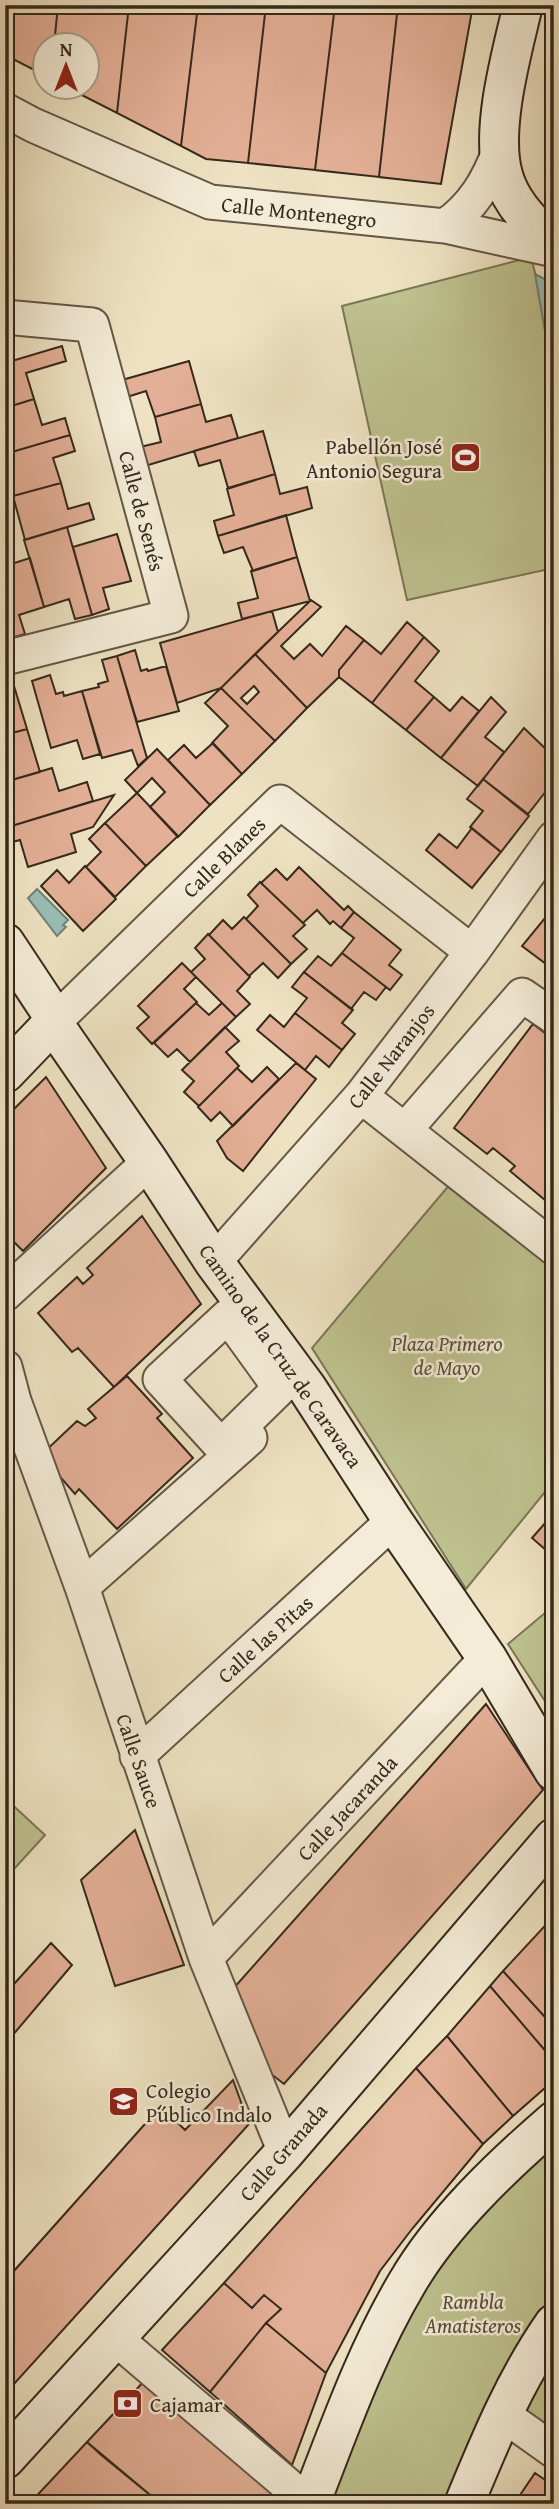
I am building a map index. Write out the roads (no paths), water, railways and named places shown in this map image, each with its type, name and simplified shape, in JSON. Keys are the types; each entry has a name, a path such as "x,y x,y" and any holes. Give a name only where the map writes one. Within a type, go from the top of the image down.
{"street":[{"path":"523,5 504,91 500,149 502,175 530,222 554,243"},
{"name":"Calle Montenegro","path":"5,110 33,125 210,202 445,226 554,250"},
{"path":"445,226 459,216 478,194 500,149"},
{"name":"Calle de Senés","path":"5,317 92,325 171,616 5,659"},
{"name":"Calle Blanes","path":"53,1023 280,802 472,952"},
{"name":"Calle Naranjos","path":"214,1262 361,1096 472,952 554,838"},
{"name":"Camino de la Cruz de Caravaca","path":"5,943 50,1011 53,1023 214,1262 307,1388 393,1521 487,1658 554,1772"},
{"path":"405,1130 522,995 554,1017"},
{"path":"5,1073 53,1023"},
{"path":"361,1096 554,1248"},
{"path":"5,1294 149,1162"},
{"name":"Calle Sauce","path":"5,1367 14,1401 82,1587 206,1958 285,2152"},
{"path":"82,1587 307,1388"},
{"name":"Calle las Pitas","path":"137,1756 393,1521"},
{"name":"Calle Jacaranda","path":"206,1958 487,1658"},
{"name":"Calle Granada","path":"5,2459 285,2152 554,1838"},
{"path":"115,2338 310,2504 374,2343 407,2282 495,2175 554,2121"},
{"path":"464,2504 525,2367 554,2324"},
{"path":"502,2414 554,2451"}],"water":[{"path":"535,274 554,284 554,383"},
{"path":"37,889 68,920 63,925 66,927 57,936 28,898"}],"place":[{"name":"Pabellón José Antonio Segura","path":"465,458"},
{"name":"Colegio Público Indalo","path":"123,2102"},
{"name":"Cajamar","path":"127,2404"}],"park label":[{"name":"Plaza Primero de Mayo","path":"447,1355"},
{"name":"Rambla Amatisteros","path":"473,2313"}]}
